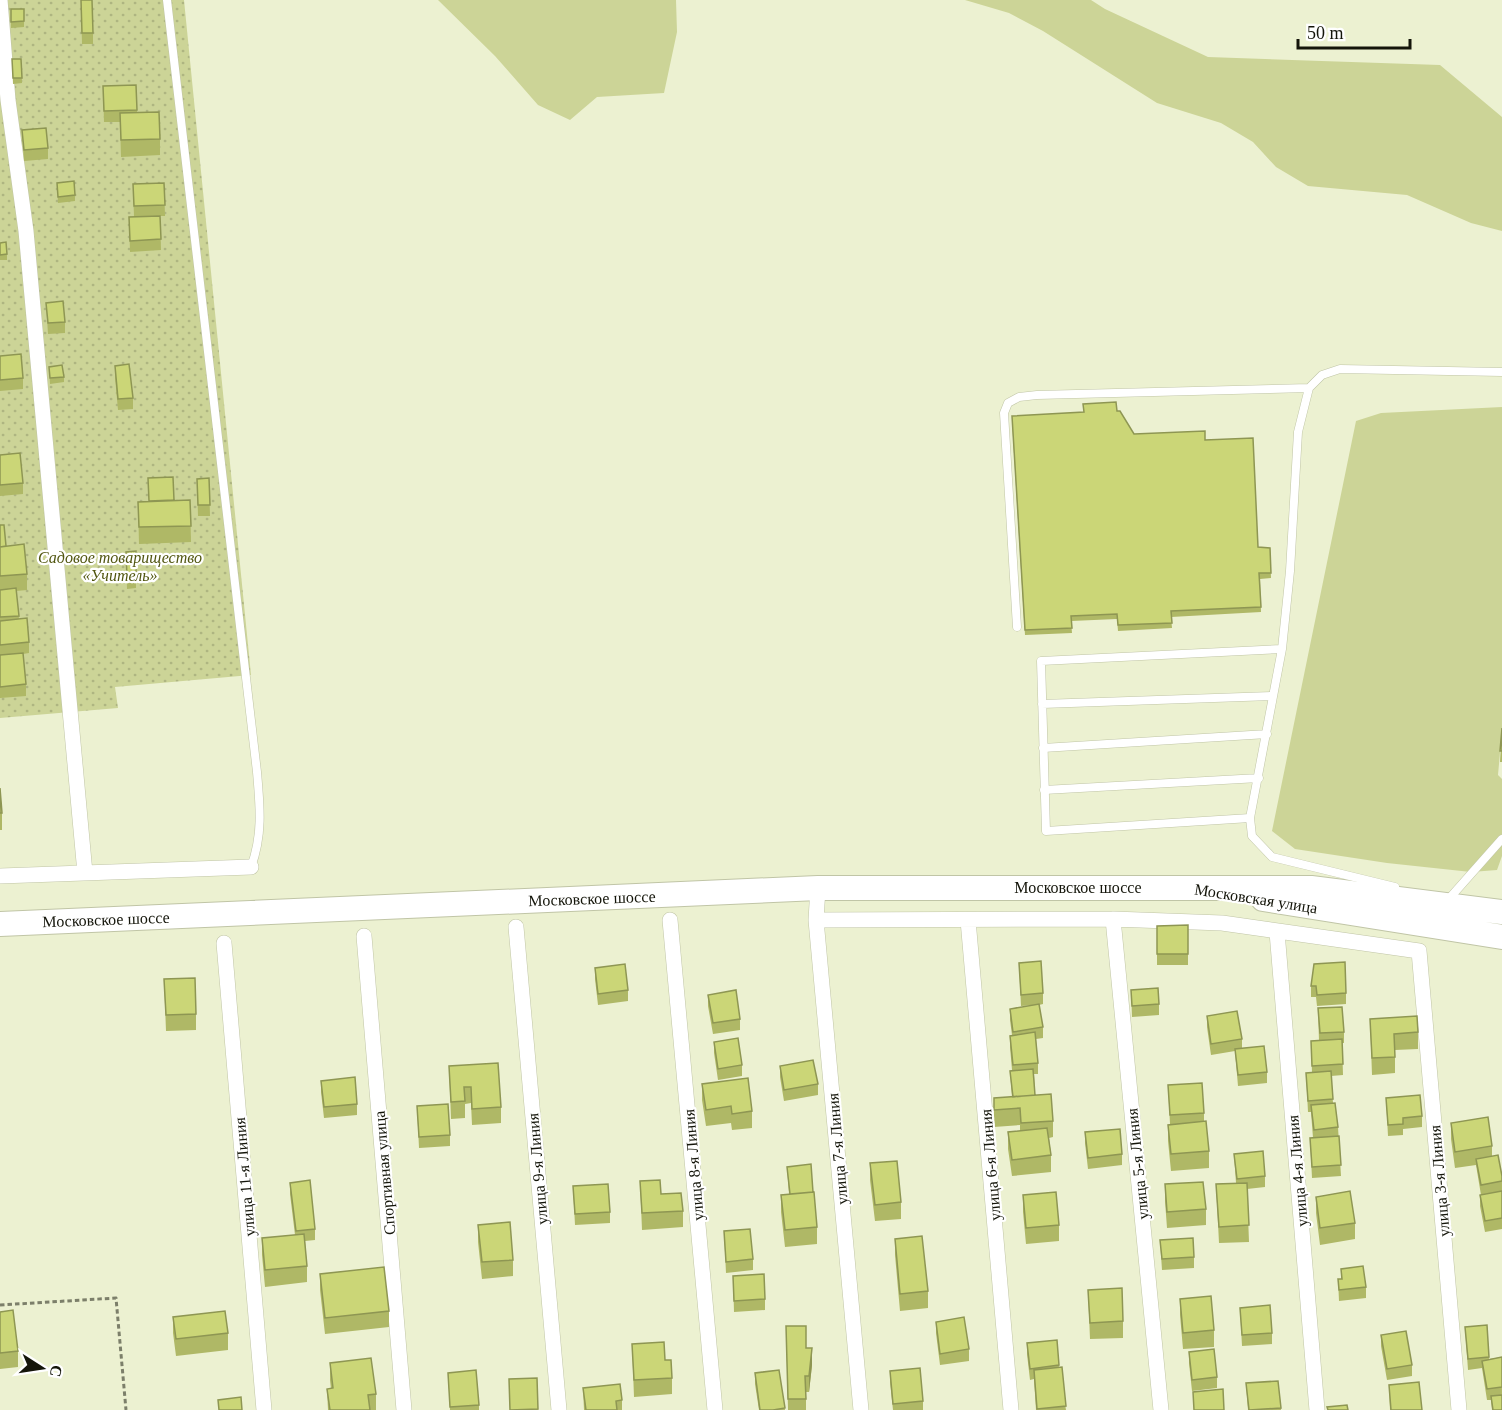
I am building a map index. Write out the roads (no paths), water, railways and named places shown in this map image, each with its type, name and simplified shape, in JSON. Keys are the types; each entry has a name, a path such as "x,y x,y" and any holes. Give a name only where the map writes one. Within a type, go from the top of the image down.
{"highway":[{"name":"Московская улица","path":"1184,886 1385,892 1444,905 1502,912"},
{"name":"Московская улица","path":"1184,886 1502,937"},
{"name":"Московское шоссе","path":"0,924 818,888 1184,886"}],"street":[{"path":"0,0 8,100 26,231 85,873"},
{"path":"0,876 251,867"},
{"name":"улица 7-я Линия","path":"818,888 816,920 861,1410"},
{"path":"816,920 1113,919 1222,923 1277,932"},
{"name":"улица 5-я Линия","path":"1113,919 1161,1410"},
{"name":"улица 8-я Линия","path":"670,920 715,1410"},
{"name":"улица 6-я Линия","path":"968,920 1011,1410"},
{"name":"улица 9-я Линия","path":"516,927 559,1410"},
{"name":"улица 3-я Линия","path":"1277,932 1419,951 1459,1410"},
{"name":"улица 4-я Линия","path":"1277,932 1317,1410"},
{"name":"Спортивная улица","path":"364,936 404,1410"},
{"name":"улица 11-я Линия","path":"224,943 264,1410"}],"lane":[{"path":"167,0 257,772 261,825 258,846 251,867"},
{"path":"1385,892 1272,857 1252,836 1250,818 1282,649 1298,432 1309,388 1322,375 1340,369 1502,372"},
{"path":"1017,627 1004,413 1008,403 1019,397 1037,395 1309,388"},
{"path":"1250,818 1046,831 1041,661 1282,649"},
{"path":"1042,704 1273,696"},
{"path":"1043,748 1267,734"},
{"path":"1044,790 1259,778"},
{"path":"1444,905 1502,839"}],"park label":[{"name":"Садовое товарищество «Учитель»","path":"120,566"}]}
